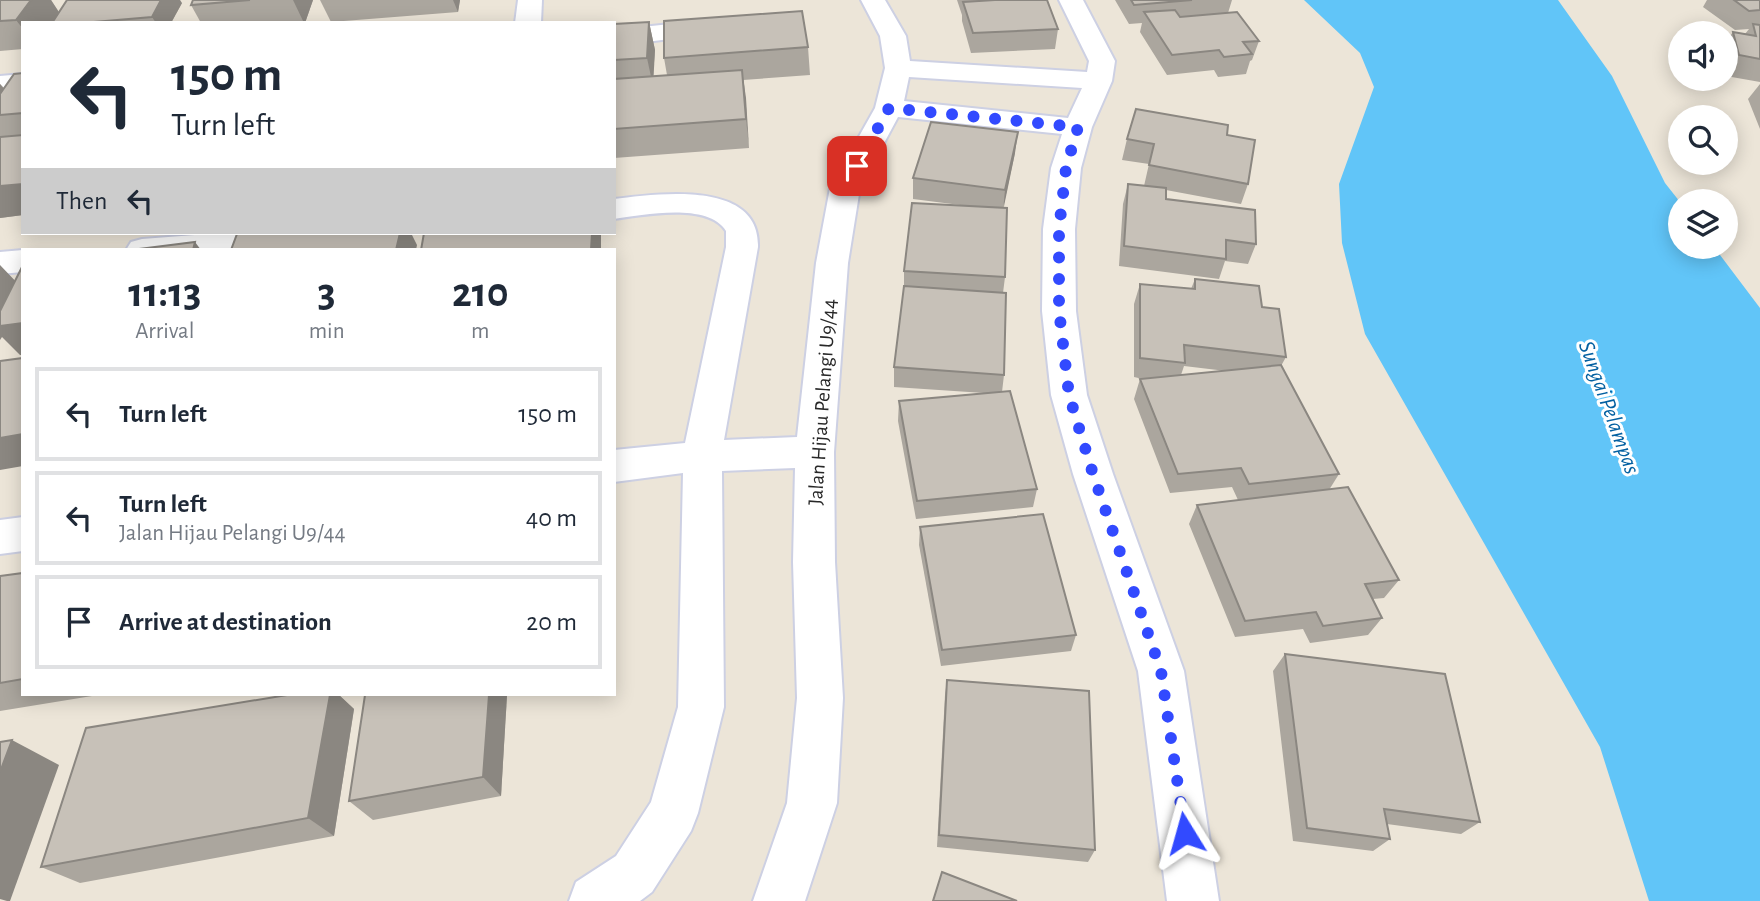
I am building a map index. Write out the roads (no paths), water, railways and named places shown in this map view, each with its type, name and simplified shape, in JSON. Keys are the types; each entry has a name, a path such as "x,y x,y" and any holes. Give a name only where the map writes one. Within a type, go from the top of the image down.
{"street":[{"path":"528,21 530,0"},
{"name":"Jalan Hijau Pelangi U9/44","path":"779,901 812,803 820,698 814,562 815,452 832,263 845,188 889,108 898,68 893,36 873,0"},
{"path":"1071,0 1102,61 1099,81 1078,127 1066,168 1059,229 1059,310 1069,395 1093,474 1161,671 1193,901"},
{"path":"616,38 746,24"},
{"path":"898,68 1099,81"},
{"path":"0,84 21,82"},
{"path":"889,108 1078,127"},
{"path":"595,901 634,874 673,813 701,707 704,501 702,456 742,247 742,231 732,216 723,211 683,202 616,209"},
{"path":"165,248 318,235"},
{"path":"0,263 21,261"},
{"path":"616,466 702,456 815,452"},
{"path":"0,537 21,534"}],"water":[{"name":"Sungai Pelampas","path":"1304,0 1558,0 1612,76 1670,189 1668,259 1723,259 1760,308 1760,901 1649,901 1600,747 1365,334 1342,243 1339,184 1374,87 1360,53"}]}
